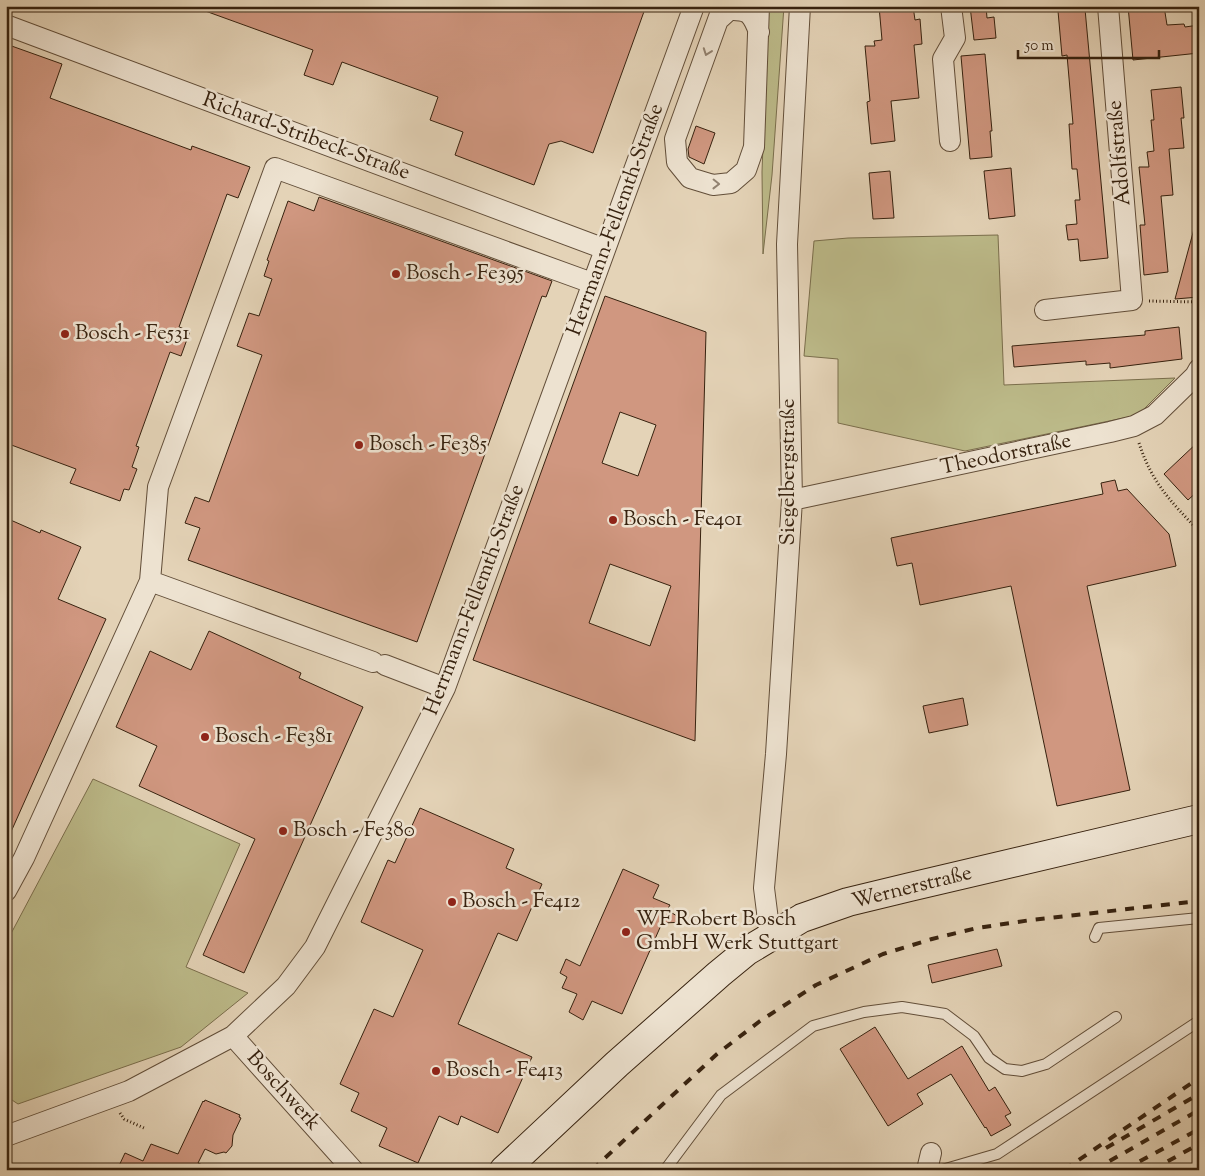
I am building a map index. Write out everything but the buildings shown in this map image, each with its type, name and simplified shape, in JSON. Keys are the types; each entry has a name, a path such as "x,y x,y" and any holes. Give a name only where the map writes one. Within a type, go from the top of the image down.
{"main road":[{"name":"Wernerstraße","path":"504,1170 617,1064 719,974 747,951 802,918 848,902 1199,819"}],"street":[{"name":"Herrmann-Fellemth-Straße","path":"6,1136 129,1091 233,1036 286,986 315,947 445,688 694,6"},
{"path":"759,6 759,32 754,147 746,170 731,183 713,185 690,178 677,162 675,139 721,13 728,10 742,10 753,16 759,32"},
{"name":"Siegelbergstraße","path":"770,936 764,888 776,754 792,500 787,244 800,6"},
{"path":"950,141 943,60 955,38 951,6"},
{"name":"Adolfstraße","path":"1108,6 1132,300"},
{"name":"Richard-Stribeck-Straße","path":"6,25 605,249"},
{"path":"6,891 24,858 150,581 158,487 275,168 592,283"},
{"path":"1046,310 1132,300"},
{"name":"Theodorstraße","path":"792,500 1134,426 1155,414 1195,376 1199,369"},
{"path":"150,581 445,688"},
{"name":"Boschwerk","path":"233,1036 353,1170"}],"lane":[{"path":"1095,938 1099,928 1199,918"},
{"path":"665,1170 721,1095 813,1026 864,1012 902,1007 945,1014 974,1036 989,1058 1005,1069 1022,1072 1046,1064 1116,1017"},
{"path":"933,1164 997,1154 1199,1021"}],"path":[{"path":"1132,300 1199,302"},
{"path":"1134,426 1145,461 1158,485 1199,531"},
{"path":"109,1098 124,1119 144,1128"}],"shaded area":[{"path":"768,6 784,6 772,175 763,254 762,172"},
{"path":"998,235 1004,385 1175,378 1138,415 965,451 838,423 838,359 804,356 814,241 848,238"},
{"path":"93,779 240,844 186,967 248,993 181,1047 18,1104 6,1096 6,943"}],"railway":[{"path":"592,1170 717,1054 760,1021 816,985 883,954 977,928 1199,901"},
{"path":"1064,1170 1199,1078"},
{"path":"1106,1148 1199,1094"},
{"path":"1094,1170 1199,1110"},
{"path":"1124,1170 1199,1129"},
{"path":"1152,1170 1199,1144"}],"place":[{"name":"Bosch - Fe395","path":"396,274"},
{"name":"Bosch - Fe531","path":"65,334"},
{"name":"Bosch - Fe385","path":"359,445"},
{"name":"Bosch - Fe401","path":"613,520"},
{"name":"Bosch - Fe381","path":"205,737"},
{"name":"Bosch - Fe380","path":"283,831"},
{"name":"Bosch - Fe412","path":"452,902"},
{"name":"WF Robert Bosch GmbH Werk Stuttgart","path":"626,932"},
{"name":"Bosch - Fe413","path":"436,1071"}]}
